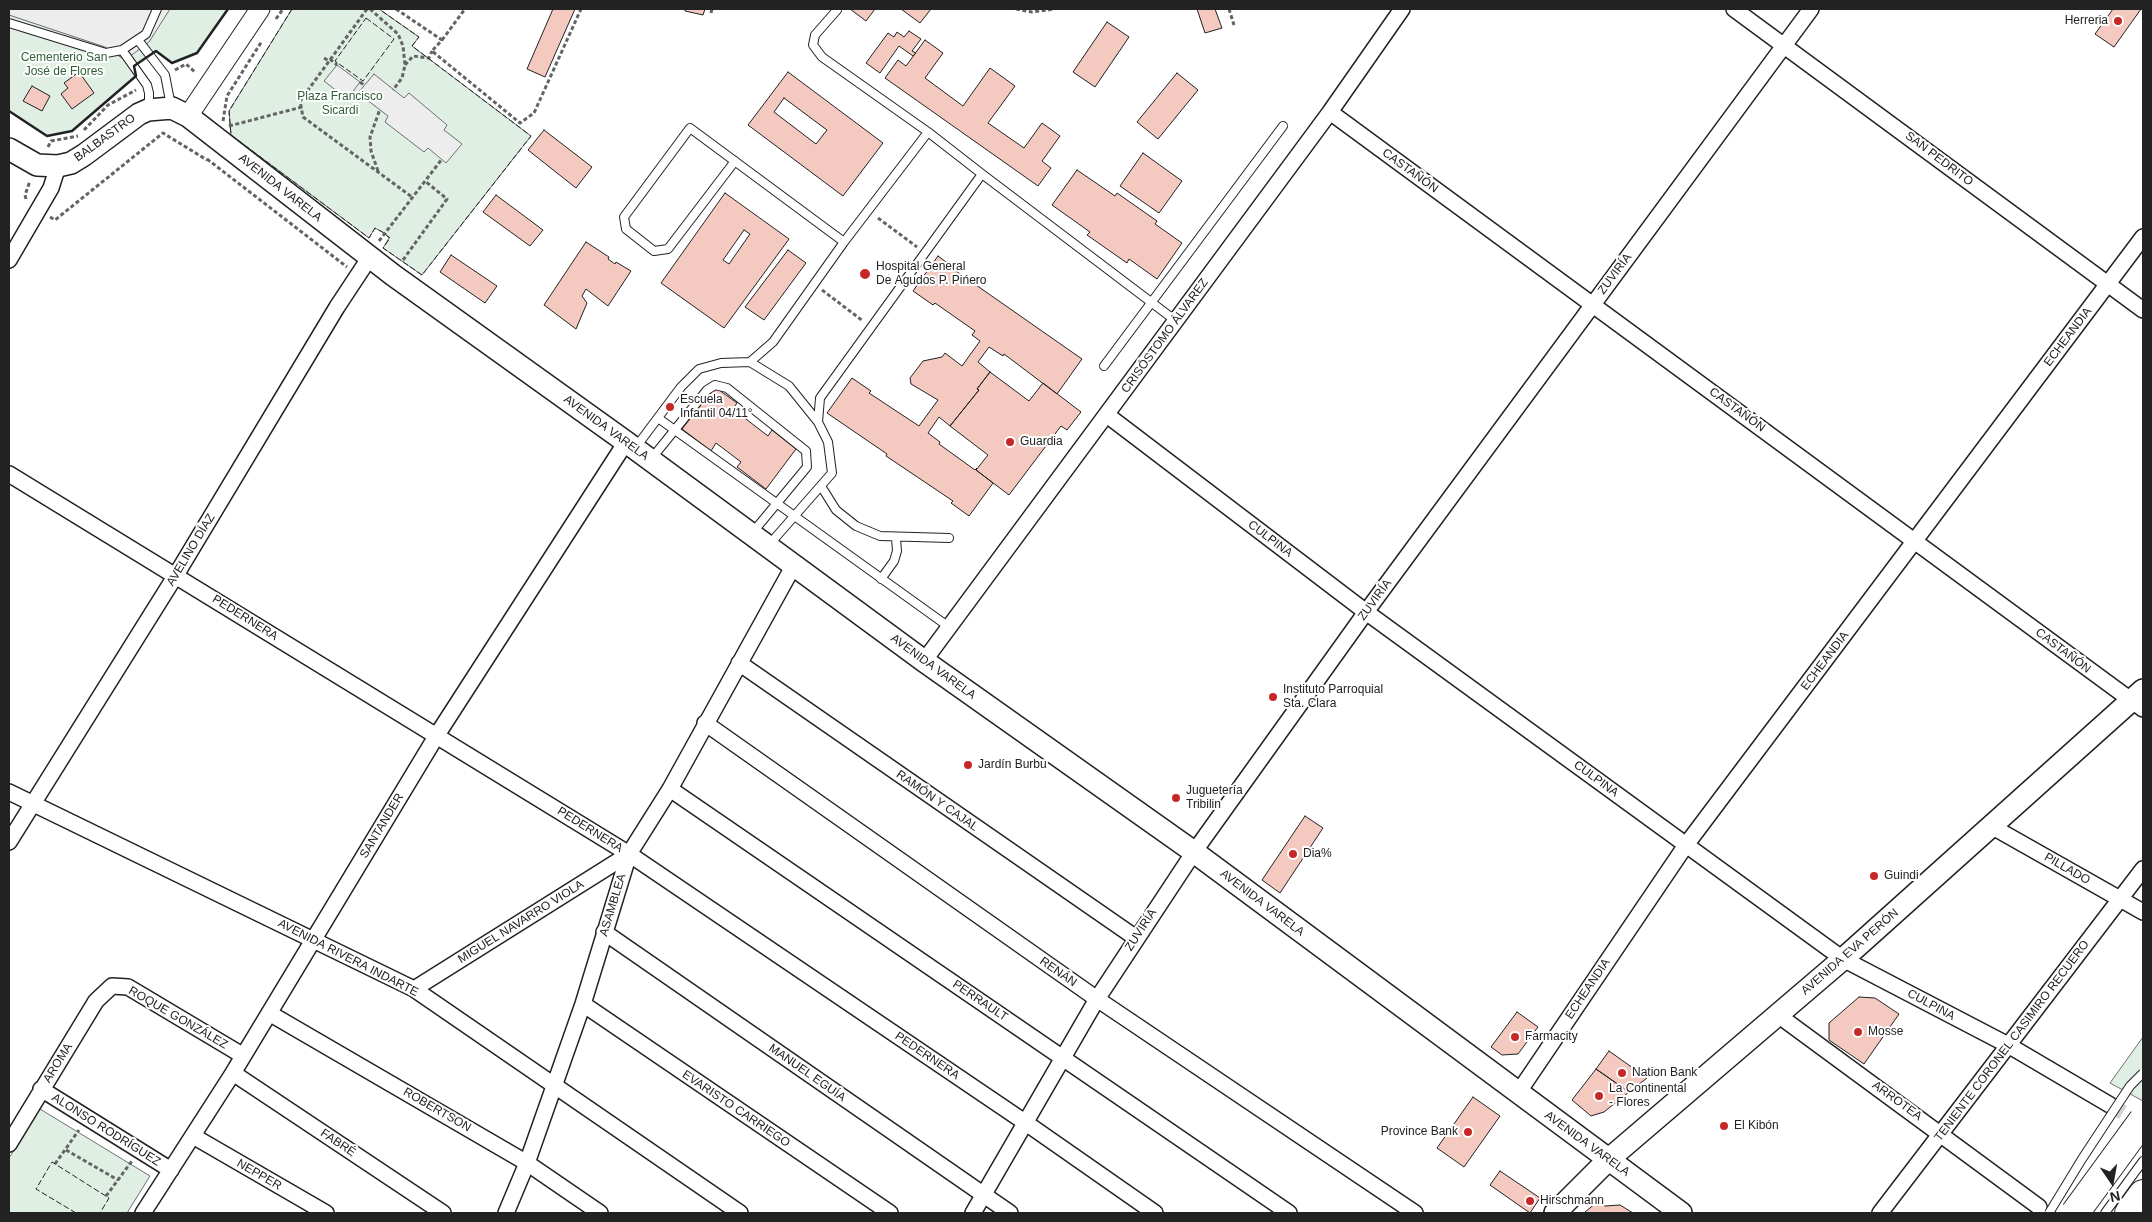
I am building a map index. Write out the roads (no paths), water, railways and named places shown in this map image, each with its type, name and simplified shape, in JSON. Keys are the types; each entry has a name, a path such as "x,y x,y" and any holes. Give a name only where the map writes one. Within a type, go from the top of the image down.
{"highway":[{"path":"2075,1213 2143,1120"},
{"path":"2129,1213 2143,1194"}],"main road":[{"name":"BALBASTRO","path":"58,166 71,163 84,155 129,119 148,110 180,112"},
{"name":"AVENIDA VARELA","path":"180,112 393,275 637,450 924,661 1194,852 1681,1213"},
{"path":"9,148 37,165 58,166"},
{"name":"AVENIDA EVA PERÓN","path":"1555,1213 1609,1159 1843,959 1991,826 2139,700"}],"street":[{"path":"180,112 260,9"},
{"name":"CRISÓSTOMO ÁLVAREZ","path":"924,661 1330,112 1402,9"},
{"name":"SAN PEDRITO","path":"1734,9 2143,310"},
{"name":"ZUVIRÍA","path":"973,1213 1096,1000 1194,852 1366,612 1811,9"},
{"name":"CASTAÑÓN","path":"1330,112 1915,540 2139,700"},
{"path":"9,260 51,188 58,166"},
{"name":"ECHEANDIA","path":"1518,1093 1686,845 2143,237"},
{"name":"AVELINO DÍAZ","path":"9,842 176,575 337,307 370,257"},
{"name":"CULPINA","path":"1106,415 1366,612 1843,959 2008,1046 2110,1104"},
{"name":"SANTANDER","path":"143,1213 233,1073 242,1055 314,940 436,735 637,450"},
{"name":"PEDERNERA","path":"9,474 629,854 1026,1123 1155,1213"},
{"name":"ASAMBLEA","path":"506,1213 527,1163 583,1004 629,854 670,789 794,565"},
{"name":"RAMÓN Y CAJAL","path":"739,663 1136,938"},
{"name":"RENÁN","path":"705,723 1096,1000 1415,1213"},
{"name":"PERRAULT","path":"670,789 1290,1213"},
{"name":"AVENIDA RIVERA INDARTE","path":"9,792 414,989 740,1213"},
{"name":"PILLADO","path":"1991,826 2143,912"},
{"name":"MIGUEL NAVARRO VIOLA","path":"414,989 629,854"},
{"name":"TENIENTE CORONEL CASIMIRO RECUERO","path":"1880,1213 2143,869"},
{"name":"MANUEL EGUÍA","path":"604,932 1010,1213"},
{"name":"ROQUE GONZÁLEZ","path":"112,986 128,987 242,1055"},
{"name":"AROMA","path":"9,1144 96,1001 112,986"},
{"name":"EVARISTO CARRIEGO","path":"583,1004 890,1213"},
{"name":"ROBERTSON","path":"269,1013 527,1163 600,1213"},
{"name":"ARROTEA","path":"1778,1015 1942,1133 2044,1210"},
{"name":"FABRÉ","path":"233,1073 443,1213"},
{"name":"ALONSO RODRÍGUEZ","path":"41,1089 171,1170"},
{"name":"NEPPER","path":"193,1136 326,1213"}],"lane":[{"path":"9,23 106,53 122,50 146,34 157,9"},
{"path":"837,10 815,35 813,45 822,57 928,132 1176,321"},
{"path":"138,40 165,75 180,112"},
{"path":"122,50 147,85 150,102 148,110"},
{"path":"1104,366 1283,126"},
{"path":"735,161 668,249 654,251 626,229 624,217 690,128 735,161 844,242"},
{"path":"750,362 773,342 844,242 928,132"},
{"path":"818,422 820,398 982,174"},
{"path":"637,450 681,387 699,369 721,363 750,362 789,386 818,422 828,442 832,473 795,516 760,540"},
{"path":"637,450 674,429 707,390 715,385 727,388 806,451 807,467 778,503 760,540"},
{"path":"658,418 949,627"},
{"path":"821,486 836,510 856,526 880,536 896,538 949,538"},
{"path":"882,579 894,561 897,551 896,538"},
{"path":"2044,1210 2082,1159 2130,1086 2143,1073"},
{"path":"2105,1213 2143,1161"}],"tunnel":[{"path":"2110,1105 2143,1124"}],"place":[{"name":"Herreria","path":"2118,21"},
{"name":"Hospital General De Agudos P. Pińero","path":"865,274"},
{"name":"Escuela Infantil 04/11°","path":"670,407"},
{"name":"Guardia","path":"1010,442"},
{"name":"Instituto Parroquial Sta. Clara","path":"1273,697"},
{"name":"Jardín Burbu","path":"968,765"},
{"name":"Juguetería Tribilin","path":"1176,798"},
{"name":"Dia%","path":"1293,854"},
{"name":"Guindi","path":"1874,876"},
{"name":"Mosse","path":"1858,1032"},
{"name":"Farmacity","path":"1515,1037"},
{"name":"Nation Bank","path":"1622,1073"},
{"name":"La Continental - Flores","path":"1599,1096"},
{"name":"El Kibón","path":"1724,1126"},
{"name":"Province Bank","path":"1468,1132"},
{"name":"Hirschmann","path":"1530,1201"}],"park label":[{"name":"Cementerio San José de Flores","path":"64,65"},
{"name":"Plaza Francisco Sicardi","path":"340,104"}]}
